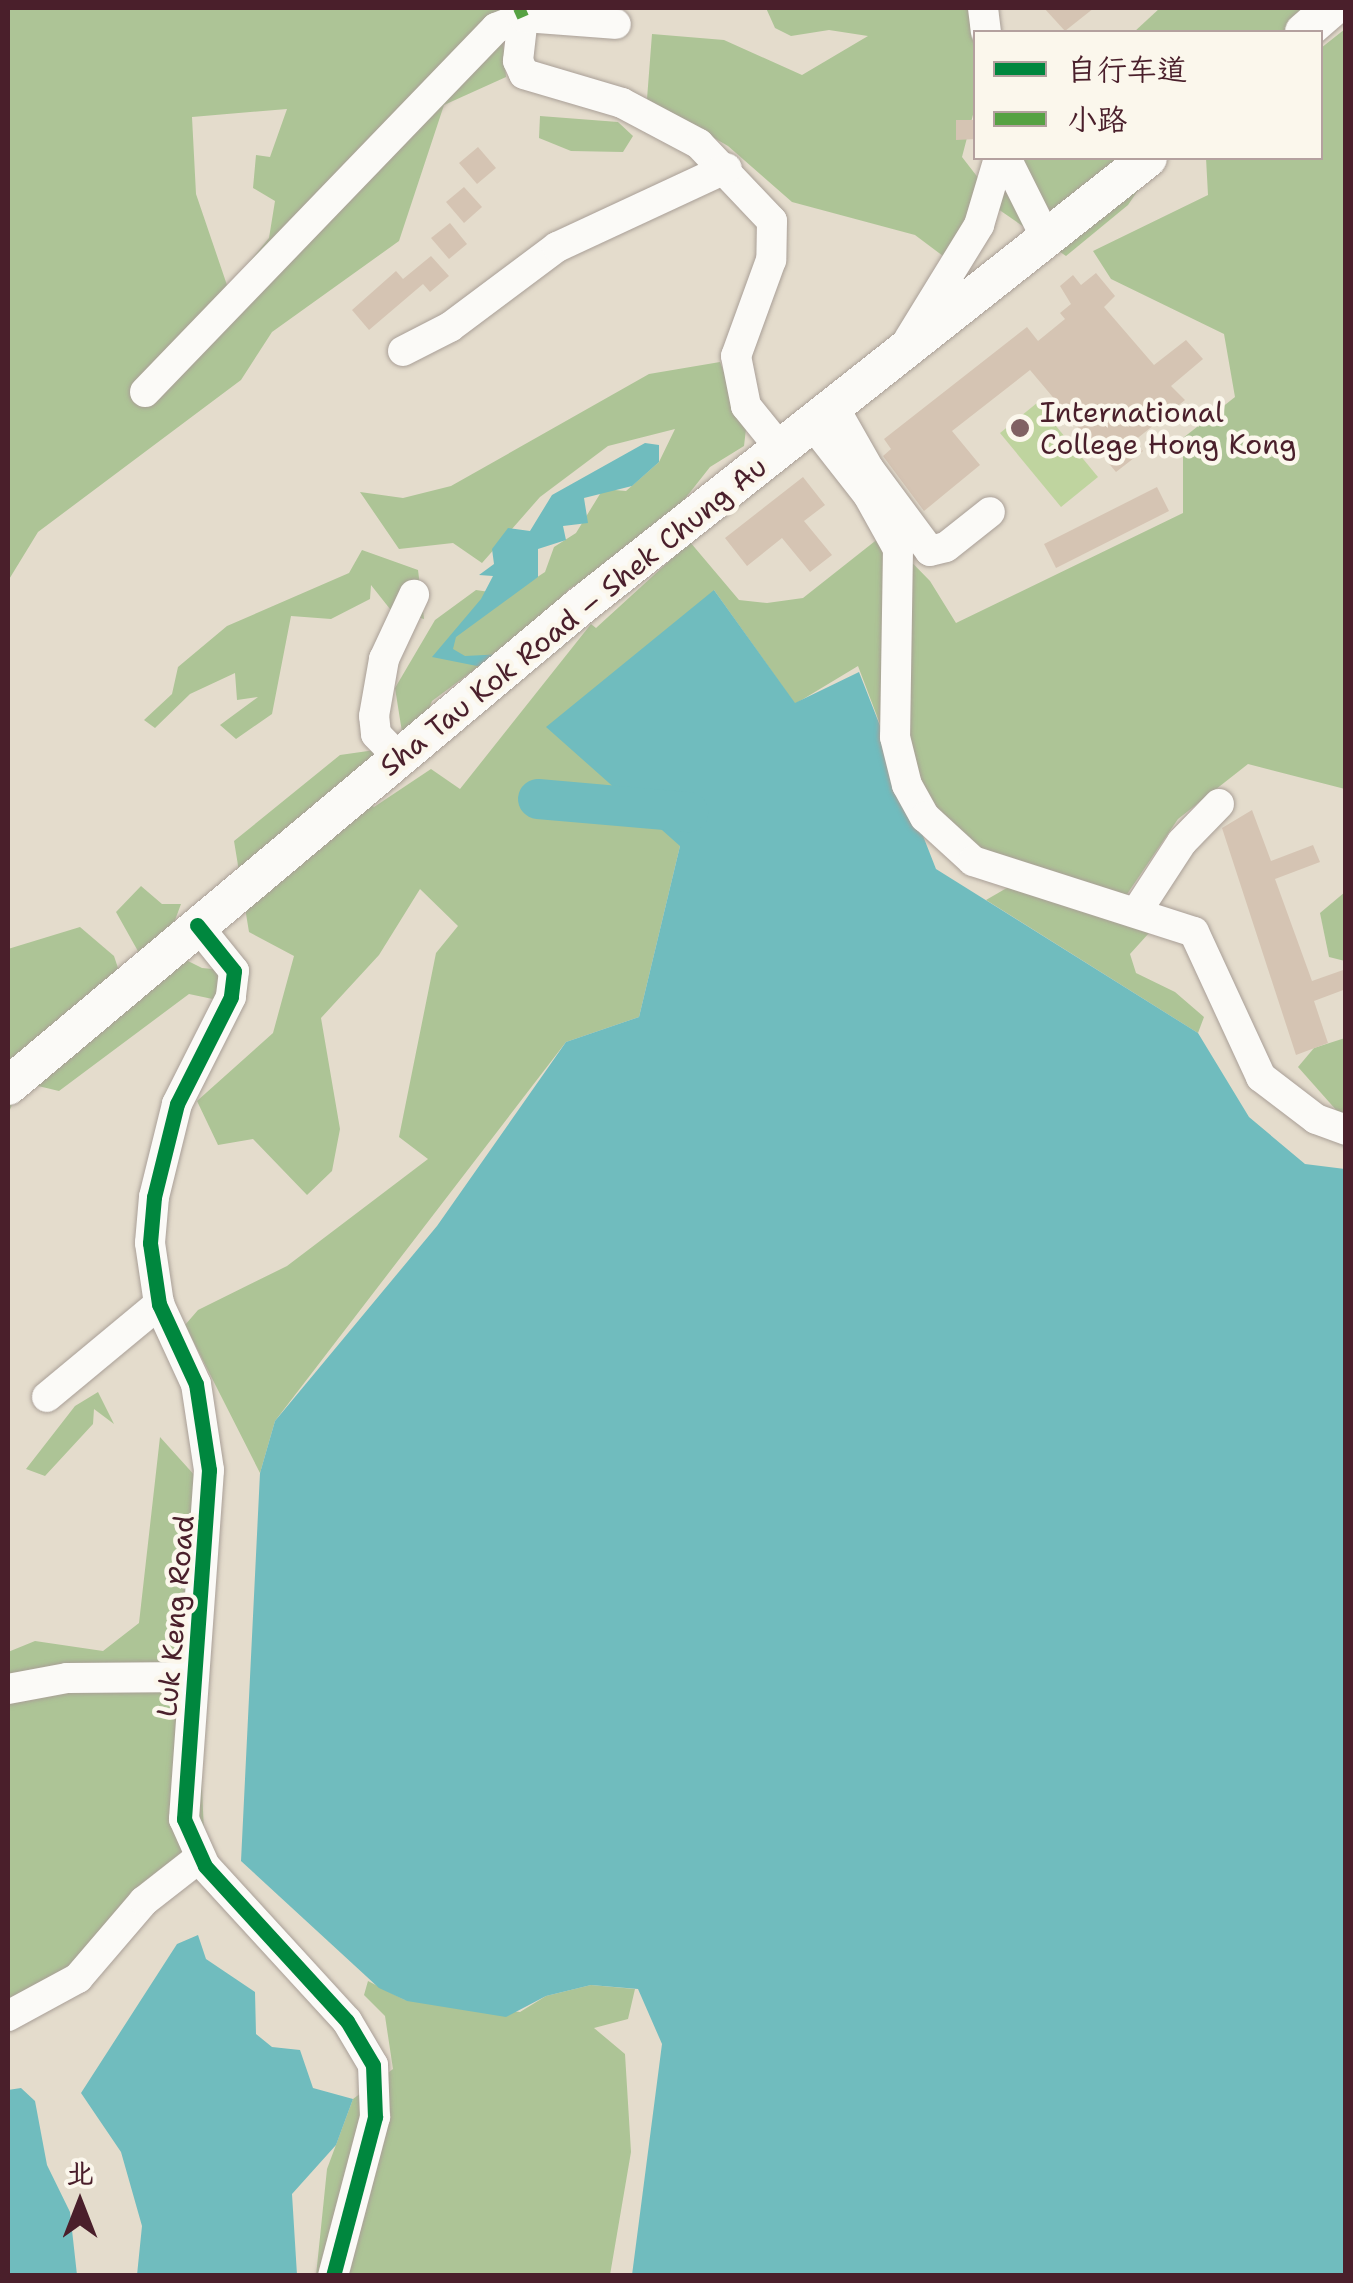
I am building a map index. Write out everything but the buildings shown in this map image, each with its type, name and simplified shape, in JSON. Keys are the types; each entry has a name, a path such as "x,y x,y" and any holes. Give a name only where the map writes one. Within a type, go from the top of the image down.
{"main road":[{"path":"1306,30 1332,8"},
{"name":"Sha Tau Kok Road – Shek Chung Au","path":"8,1086 197,925 821,412 1145,160"}],"street":[{"path":"522,17 518,61 524,74 622,103 699,144 727,168 772,220 776,236 736,356 746,406 780,448"},
{"path":"145,392 496,28 522,17 616,24"},
{"path":"904,346 979,225 1001,160"},
{"path":"1003,160 1045,236"},
{"path":"403,351 450,327 558,247 727,168"},
{"path":"821,412 930,551 946,548 990,512"},
{"path":"821,412 898,549 895,737 906,784 925,817 974,861 1194,932 1261,1077 1316,1119 1346,1130"},
{"path":"399,758 376,734 374,716 384,660 414,595"},
{"path":"1137,911 1182,842 1219,804"},
{"name":"Luk Keng Road","path":"197,925 234,971 230,997 178,1104 156,1186 150,1254 158,1304 196,1384 208,1455 184,1820 199,1858 347,2021 373,2065 376,2117 333,2276"},
{"path":"46,1397 158,1304"},
{"path":"8,1689 68,1678 194,1677"},
{"path":"8,2016 78,1978 144,1901 199,1858"}],"green space":[{"path":"8,8 510,8 503,41 506,77 444,105 399,241 272,332 241,380 38,532 8,581","holes":["287,109 270,157 256,155 253,188 275,201 269,238 228,288 196,194 192,117"]},
{"path":"766,8 979,8 978,30 973,30 973,115 962,157 986,188 1005,188 1025,160 1159,160 1128,205 1066,256 998,209 947,259 915,235 792,202 728,146 647,99 652,34 724,40 802,75 868,36 829,30 791,36 775,28"},
{"path":"1160,8 1320,8 1297,30 1136,30"},
{"path":"1345,29 1345,789 1248,764 1178,819 1115,912 1149,933 1130,954 1136,973 1175,992 1204,1017 1198,1033 986,900 1019,881 941,835 897,769 858,666 795,704 714,590 680,846 639,1017 566,1042 275,1421 260,1473 185,1325 198,1310 287,1266 428,1159 399,1137 436,953 458,926 420,889 379,955 321,1018 340,1129 332,1171 307,1195 253,1139 218,1145 197,1101 273,1033 294,956 249,932 234,841 340,755 382,749 354,795 374,807 431,769 460,789 591,624 596,628 690,542 739,600 767,603 803,598 884,534 930,581 956,623 1183,513 1183,438 1235,397 1224,334 1111,279 1093,251 1208,195 1206,160 1323,160 1323,46"},
{"path":"540,116 618,122 633,136 623,152 571,151 539,138"},
{"path":"720,362 746,429 744,446 710,467 654,538 569,589 544,618 432,701 417,743 402,732 395,688 435,620 476,590 510,595 545,572 554,547 576,533 603,489 626,491 659,462 675,429 608,446 540,497 482,563 453,543 399,549 360,492 403,498 451,486 649,374"},
{"path":"1037,403 1098,477 1061,507 1000,433"},
{"path":"362,550 418,570 424,619 390,609 371,585 370,599 331,619 291,616 272,714 236,739 220,725 258,697 237,700 235,673 190,694 155,728 144,720 172,694 178,667 227,626 349,573"},
{"path":"141,886 162,904 181,904 168,939 139,953 116,912"},
{"path":"1345,892 1345,961 1329,957 1320,913"},
{"path":"80,927 114,956 120,974 8,1068 8,949"},
{"path":"176,955 202,968 234,971 222,1001 189,994 59,1091 34,1085 16,1096 8,1114 8,1073"},
{"path":"1345,1038 1345,1120 1298,1067 1314,1048"},
{"path":"98,1392 114,1424 94,1409 93,1424 45,1476 26,1469 75,1406"},
{"path":"160,1437 206,1488 197,1680 204,1832 213,1857 8,2017 8,1652 35,1641 103,1651 139,1623"},
{"path":"368,1981 405,2000 520,2012 546,1996 591,1985 635,1989 628,2019 594,2028 625,2054 631,2152 610,2275 316,2276 327,2169 353,2099 393,2069 385,2016 364,1995"}],"water":[{"path":"645,443 659,445 659,462 632,486 584,498 588,523 563,526 566,540 538,549 538,577 456,637 453,649 465,656 504,654 487,668 432,657 481,599 493,576 479,575 494,564 492,549 508,528 530,531 552,495"},
{"path":"714,590 795,703 859,672 936,869 1198,1033 1249,1117 1305,1164 1345,1169 1345,2275 632,2275 662,2044 638,1989 591,1985 546,1996 506,2017 407,2001 379,1988 241,1861 260,1473 275,1421 437,1226 566,1042 639,1017 680,846 546,727"},
{"path":"198,1935 206,1959 255,1992 256,2034 272,2047 300,2050 313,2088 353,2099 336,2145 292,2194 297,2275 137,2275 142,2226 121,2152 81,2093 177,1944"},
{"path":"21,2088 35,2101 47,2165 70,2212 77,2275 8,2275 8,2090"}],"waterway":[{"path":"538,799 688,812"}],"marked path":[{"path":"519,8 523,17"}],"cycle path":[{"path":"197,925 234,971 231,997 177,1104 154,1197 150,1243 159,1304 196,1384 209,1470 184,1819 205,1866 347,2021 373,2065 375,2117 333,2276"}],"place":[{"name":"International College Hong Kong","path":"1020,428"}]}
